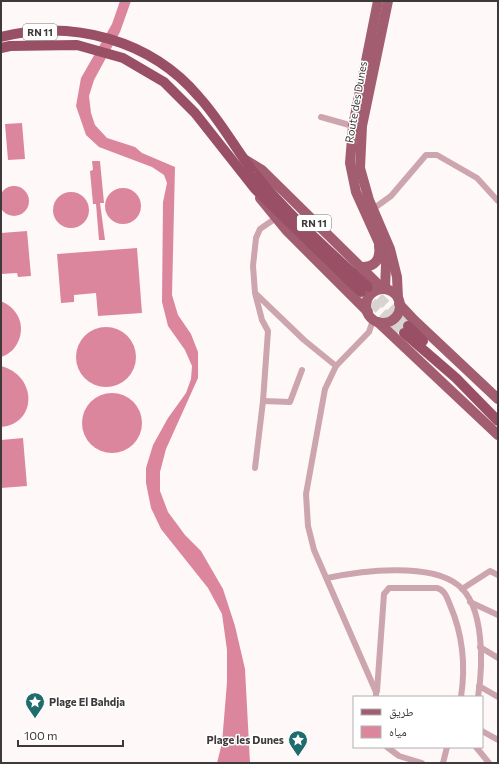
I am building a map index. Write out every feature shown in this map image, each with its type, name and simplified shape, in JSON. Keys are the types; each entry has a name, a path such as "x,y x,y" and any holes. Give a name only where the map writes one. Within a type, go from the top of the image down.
{"highway":[{"name":"RN 11","path":"1,37 55,31 80,32 128,44 168,66 199,96 225,130 255,174 364,290 255,189 195,113 164,82 123,58 77,45 10,46 1,48"},
{"path":"498,413 406,329 498,421"}],"main road":[{"name":"Route des Dunes","path":"378,1 354,126 350,163 352,180 361,205 378,238 385,260 384,289"},
{"name":"Route des Dunes","path":"388,1 362,126 360,168 363,184 390,249 397,277 399,301"},
{"name":"RN 11","path":"244,159 262,170 384,289"},
{"name":"RN 11","path":"255,189 261,200 276,218 373,318 498,435"},
{"path":"360,267 370,266 377,261 380,253 378,238"},
{"path":"399,301 397,314 389,321 373,318 366,307 369,297 377,290 384,289 394,294 414,320 498,399"}],"street":[{"path":"321,117 354,126"},
{"path":"373,209 391,196 426,155 432,154 437,155 477,178 498,201"},
{"path":"255,468 263,401 268,331 262,320 255,293 253,266 256,238 260,229 276,218"},
{"path":"255,293 304,340 336,366"},
{"path":"373,318 369,332 336,366 325,389 320,409 306,494 311,540 375,683"},
{"path":"263,401 290,402 302,370"},
{"path":"462,589 490,571 498,575"},
{"path":"327,578 371,572 420,572 435,574 451,580 462,589 470,602 478,623 480,647 478,696"},
{"path":"376,694 375,683 384,594 386,590 389,588 438,588 445,594 457,620 462,639 464,674 461,696"},
{"path":"470,602 498,615"},
{"path":"480,647 498,658"},
{"path":"479,686 498,697"},
{"path":"483,732 498,740"},
{"path":"387,748 399,756 422,763"},
{"path":"443,763 447,748"},
{"path":"477,748 489,763"}],"water":[{"path":"120,1 131,1 120,32 94,80 89,96 91,113 95,125 107,138 135,147 142,153 175,167 172,295 178,315 191,334 198,352 198,378 166,449 160,472 160,491 168,512 185,535 201,551 223,589 235,626 245,669 250,763 217,763 222,743 227,682 227,650 222,614 208,588 161,529 151,508 146,483 146,468 153,445 168,418 186,393 191,379 192,366 185,350 168,326 162,302 163,202 167,183 164,175 152,167 99,147 86,135 76,106 81,78 112,24"},
{"path":"22,123 25,159 8,160 5,124"},
{"path":"92,161 100,161 104,203 100,203 105,240 99,240 96,204 93,204 90,171 93,170"},
{"path":"14,186 25,190 29,201 25,212 14,216 3,212 -1,201 3,190"},
{"path":"127,188 136,193 140,199 140,213 136,219 127,224 119,224 110,219 106,213 105,202 110,193 116,189"},
{"path":"75,192 84,197 88,203 88,217 84,223 75,228 67,228 58,223 54,217 53,206 58,197 64,193"},
{"path":"27,231 31,276 18,277 17,273 1,274 1,233"},
{"path":"137,248 142,313 98,316 96,293 74,295 74,302 61,303 57,254"},
{"path":"1,301 13,309 16,313 21,326 21,332 17,345 1,357"},
{"path":"100,327 112,327 123,332 131,340 136,351 134,369 123,382 112,387 100,387 89,382 81,374 76,363 76,351 81,340 89,332"},
{"path":"1,366 13,371 22,379 27,389 28,399 27,409 21,418 13,424 1,427"},
{"path":"106,393 118,393 129,398 137,406 142,417 140,435 129,448 118,453 106,453 95,448 87,440 82,429 82,417 87,406 95,398"},
{"path":"23,438 27,486 1,488 1,440"}],"tunnel":[{"path":"368,287 408,326"},
{"path":"361,292 404,333"}],"place":[{"name":"Plage El Bahdja","path":"35,719"},
{"name":"Plage les Dunes","path":"298,757"}]}
